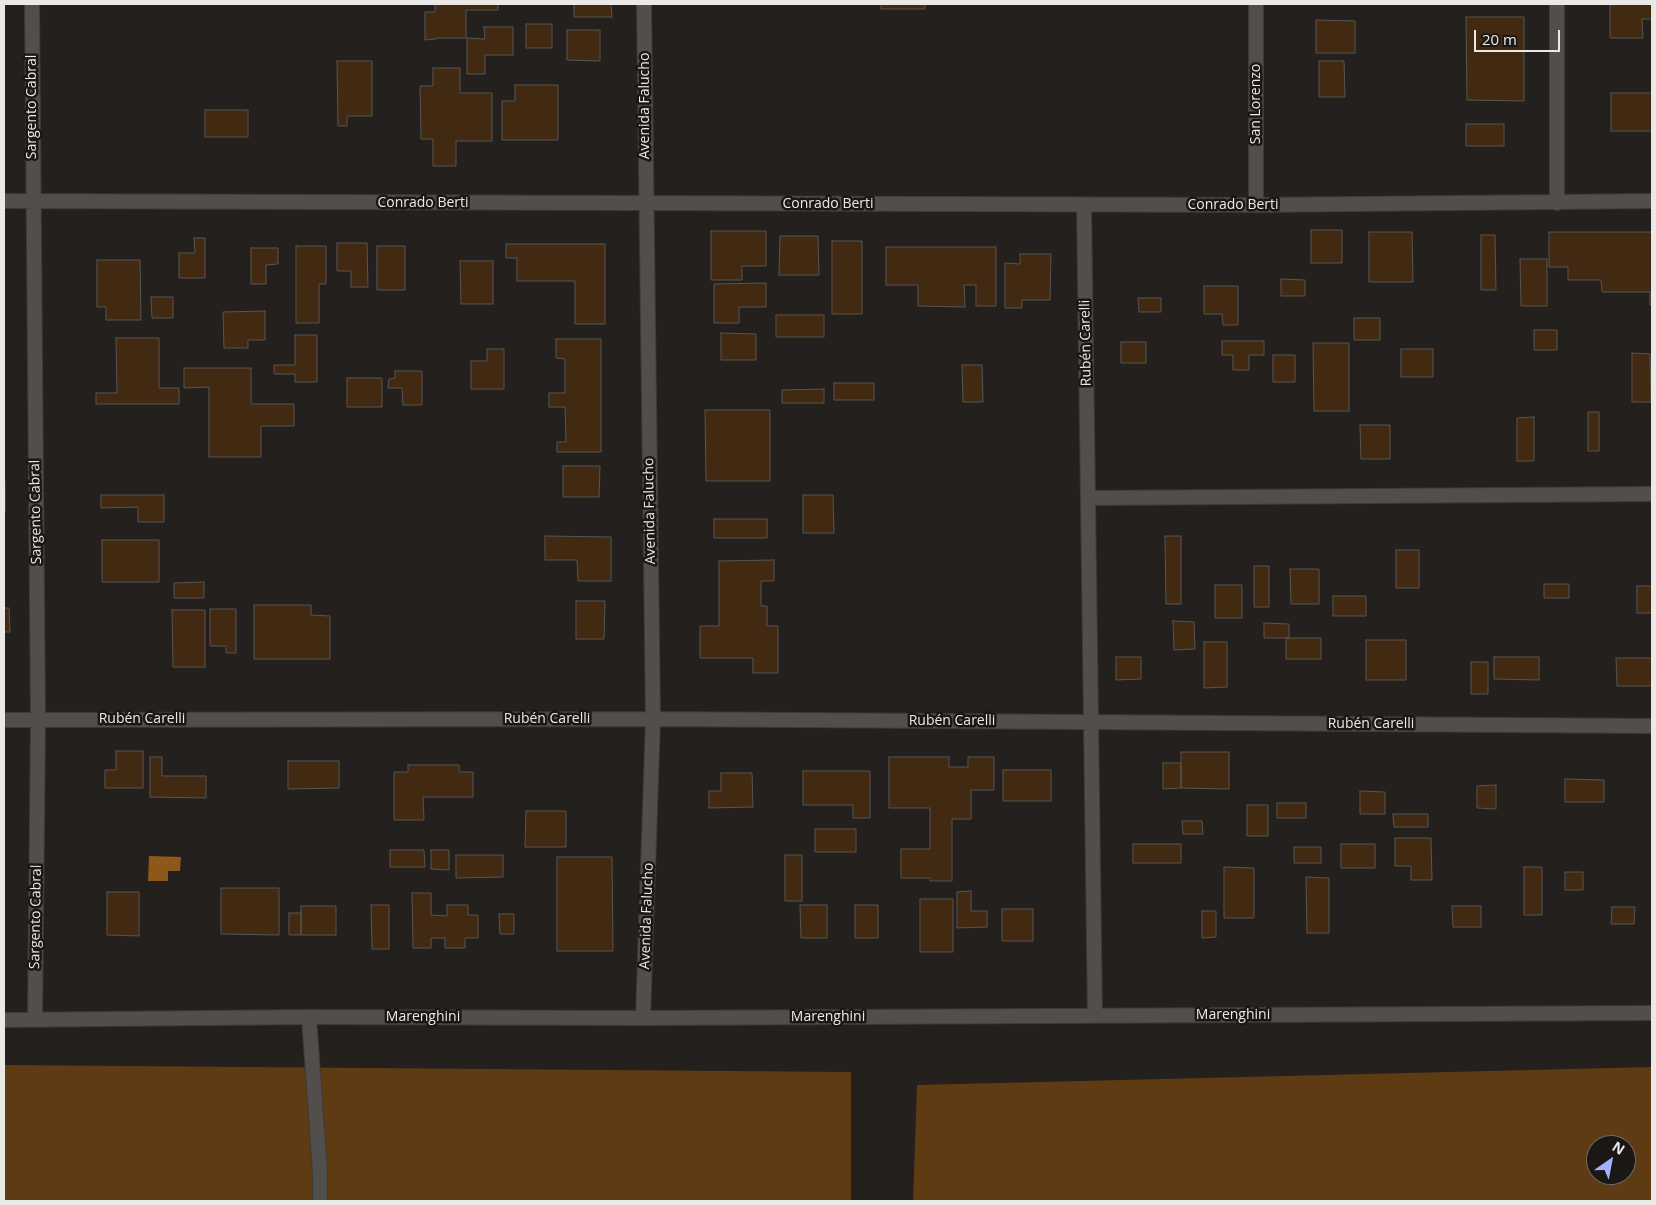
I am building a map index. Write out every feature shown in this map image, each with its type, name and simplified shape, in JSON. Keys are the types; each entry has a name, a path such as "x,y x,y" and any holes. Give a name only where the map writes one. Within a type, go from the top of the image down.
{"street":[{"name":"Sargento Cabral","path":"32,4 38,720 35,1020"},
{"name":"Avenida Falucho","path":"643,1018 653,719 645,204 644,4"},
{"name":"San Lorenzo","path":"1256,4 1256,205"},
{"path":"1556,4 1557,203"},
{"name":"Conrado Berti","path":"4,201 1256,205 1652,201"},
{"name":"Rubén Carelli","path":"1084,204 1095,1016"},
{"path":"1088,498 1652,494"},
{"name":"Rubén Carelli","path":"4,720 653,719 1652,726"},
{"name":"Marenghini","path":"4,1020 309,1017 643,1018 1652,1013"},
{"path":"309,1017 320,1172 320,1201"}],"shaded area":[{"path":"149,856 181,857 180,871 168,871 168,881 148,881"},
{"path":"4,1065 851,1072 851,1201 4,1201"},
{"path":"1652,1067 1652,1201 913,1201 917,1085"}],"building":[{"path":"435,4 498,4 498,10 466,10 466,38 425,40 425,12 435,12"},
{"path":"574,4 611,4 612,17 574,17"},
{"path":"881,4 925,4 925,9 881,9"},
{"path":"1610,4 1652,4 1652,19 1642,19 1643,38 1610,38"},
{"path":"1466,17 1524,17 1524,101 1467,100"},
{"path":"1316,20 1355,21 1355,53 1316,53"},
{"path":"526,24 552,24 552,48 526,48"},
{"path":"484,27 513,27 513,55 485,55 485,74 467,74 467,38 485,39"},
{"path":"567,30 600,30 600,61 567,60"},
{"path":"337,61 372,61 372,116 347,116 347,126 338,126"},
{"path":"1319,61 1344,61 1345,97 1319,97"},
{"path":"433,68 460,68 460,93 492,93 492,141 456,141 456,166 433,166 433,139 421,139 420,86 433,86"},
{"path":"515,85 558,85 558,140 502,140 502,101 515,101"},
{"path":"1611,93 1652,93 1652,131 1611,131"},
{"path":"205,110 248,110 248,137 205,137"},
{"path":"1466,124 1504,124 1504,146 1466,146"},
{"path":"1311,230 1342,230 1342,263 1311,263"},
{"path":"711,231 766,231 766,266 742,266 742,280 711,280"},
{"path":"1369,232 1412,232 1413,282 1369,282"},
{"path":"1549,232 1652,232 1652,305 1650,305 1650,292 1602,292 1601,280 1568,280 1568,267 1549,267"},
{"path":"1481,235 1495,235 1496,290 1481,290"},
{"path":"780,236 818,236 819,275 779,275"},
{"path":"194,238 205,238 205,278 179,278 179,253 195,253"},
{"path":"832,241 862,241 862,314 832,314"},
{"path":"337,243 367,243 368,287 351,287 351,271 337,271"},
{"path":"506,244 605,244 605,324 575,324 575,281 517,281 517,258 506,258"},
{"path":"296,246 326,246 326,284 319,284 319,323 296,323"},
{"path":"377,246 405,246 405,290 377,290"},
{"path":"886,247 996,247 996,306 976,306 976,285 964,285 965,307 918,306 918,285 886,285"},
{"path":"251,248 278,248 278,264 266,265 266,284 251,284"},
{"path":"1020,254 1051,254 1050,300 1022,300 1022,308 1005,308 1005,263 1020,264"},
{"path":"1520,259 1547,259 1547,306 1521,306"},
{"path":"97,260 140,260 141,320 106,320 106,307 97,307"},
{"path":"460,261 493,261 493,304 461,304"},
{"path":"1281,279 1305,280 1305,296 1281,296"},
{"path":"766,283 766,307 739,307 739,323 714,323 714,284"},
{"path":"1204,286 1238,286 1238,325 1223,325 1222,314 1204,314"},
{"path":"151,297 173,297 173,318 152,318"},
{"path":"1138,298 1161,298 1161,312 1139,312"},
{"path":"265,311 265,340 248,340 248,348 224,348 223,312"},
{"path":"776,315 824,315 824,337 776,337"},
{"path":"1354,318 1380,318 1380,340 1354,340"},
{"path":"1534,330 1557,330 1557,350 1534,350"},
{"path":"721,333 756,334 756,360 721,360"},
{"path":"295,335 317,335 317,382 295,382 295,374 274,374 274,365 295,365"},
{"path":"116,338 159,338 159,388 179,388 179,404 96,404 96,393 117,393"},
{"path":"556,339 601,339 601,452 557,452 557,442 566,442 565,407 549,407 549,393 565,393 565,359 556,358"},
{"path":"1222,341 1264,341 1264,355 1249,355 1249,370 1233,370 1233,355 1222,355"},
{"path":"1121,342 1146,342 1146,363 1121,363"},
{"path":"1313,343 1349,343 1349,411 1314,411"},
{"path":"487,349 504,349 504,389 471,389 471,361 487,361"},
{"path":"1401,349 1433,349 1433,377 1401,377"},
{"path":"1632,353 1650,354 1651,402 1632,402"},
{"path":"1273,355 1295,355 1295,382 1273,382"},
{"path":"962,365 982,365 983,402 963,402"},
{"path":"184,368 251,368 251,404 294,404 294,426 261,426 261,457 209,457 209,387 184,388"},
{"path":"395,371 422,371 422,405 403,405 402,388 388,388 389,379 395,378"},
{"path":"347,378 382,378 382,407 347,407"},
{"path":"834,383 874,383 874,400 834,400"},
{"path":"824,389 824,403 782,403 782,390"},
{"path":"705,410 770,410 770,481 706,481"},
{"path":"1588,412 1599,412 1599,451 1588,451"},
{"path":"1534,417 1534,461 1517,461 1517,418"},
{"path":"1360,425 1390,425 1390,459 1361,459"},
{"path":"563,466 600,466 599,497 563,497"},
{"path":"5,481 5,512 4,512"},
{"path":"101,495 164,495 164,522 138,522 138,507 101,508"},
{"path":"803,495 833,495 834,533 803,533"},
{"path":"714,519 767,519 767,538 714,538"},
{"path":"545,536 611,537 611,581 578,581 577,560 545,560"},
{"path":"1165,536 1181,536 1181,604 1166,604"},
{"path":"102,540 159,540 159,582 102,582"},
{"path":"1396,550 1419,550 1419,588 1396,588"},
{"path":"774,560 774,581 761,581 761,606 767,606 767,626 778,626 778,673 753,673 753,658 700,658 700,626 719,626 719,561"},
{"path":"1254,566 1269,566 1269,607 1254,607"},
{"path":"1290,569 1319,569 1319,604 1291,604"},
{"path":"204,582 204,598 174,598 174,583"},
{"path":"1544,584 1569,584 1569,598 1544,598"},
{"path":"1215,585 1242,585 1242,618 1215,618"},
{"path":"1637,586 1652,586 1652,613 1637,613"},
{"path":"1333,596 1366,596 1366,616 1333,616"},
{"path":"576,601 605,601 604,639 576,639"},
{"path":"254,605 311,605 311,615 330,616 330,659 254,659"},
{"path":"4,608 9,608 10,632 4,632"},
{"path":"210,609 236,609 236,653 226,653 226,646 210,646"},
{"path":"172,610 205,610 205,667 173,667"},
{"path":"1173,621 1194,622 1195,649 1174,650"},
{"path":"1264,623 1289,624 1289,638 1264,638"},
{"path":"1286,638 1321,638 1321,659 1286,659"},
{"path":"1366,640 1406,640 1406,680 1366,680"},
{"path":"1204,642 1227,642 1227,687 1204,688"},
{"path":"1116,657 1141,657 1141,679 1116,680"},
{"path":"1494,657 1539,657 1539,680 1494,679"},
{"path":"1616,658 1652,658 1652,686 1617,686"},
{"path":"1471,662 1488,662 1488,694 1471,694"},
{"path":"116,751 143,751 143,788 105,788 105,770 116,770"},
{"path":"1181,752 1229,752 1229,789 1181,788"},
{"path":"150,757 162,757 162,776 206,776 206,798 150,797"},
{"path":"889,757 949,757 949,767 968,767 968,757 994,757 994,790 971,790 971,819 952,819 952,881 930,881 930,878 901,878 901,849 930,849 930,808 889,808"},
{"path":"288,761 339,761 339,788 288,789"},
{"path":"1163,763 1181,763 1181,788 1163,789"},
{"path":"408,765 459,765 459,772 473,772 473,797 423,797 424,820 394,820 394,772 408,772"},
{"path":"1003,770 1051,770 1051,801 1003,801"},
{"path":"803,771 870,771 870,818 853,818 853,805 803,805"},
{"path":"721,773 752,773 753,807 709,808 709,791 721,791"},
{"path":"1565,779 1604,780 1604,802 1565,802"},
{"path":"1496,785 1496,809 1477,808 1477,786"},
{"path":"1360,791 1385,792 1385,814 1360,814"},
{"path":"1277,803 1306,803 1306,818 1277,818"},
{"path":"1247,805 1268,805 1268,836 1247,836"},
{"path":"526,811 566,811 566,847 525,847"},
{"path":"1393,814 1428,814 1428,827 1394,827"},
{"path":"1182,821 1202,821 1203,834 1183,834"},
{"path":"815,829 856,829 856,852 815,852"},
{"path":"1395,838 1431,838 1432,880 1411,880 1411,866 1395,866"},
{"path":"1133,844 1181,844 1181,863 1133,863"},
{"path":"1341,844 1375,844 1375,868 1341,868"},
{"path":"1294,847 1321,847 1321,863 1294,863"},
{"path":"390,850 424,850 425,867 390,867"},
{"path":"431,850 449,850 449,870 431,869"},
{"path":"456,855 503,855 503,877 456,878"},
{"path":"785,855 802,855 802,901 785,901"},
{"path":"557,857 612,857 613,951 557,951"},
{"path":"1224,867 1254,868 1254,918 1224,918"},
{"path":"1524,867 1542,867 1542,915 1524,915"},
{"path":"1565,872 1583,872 1583,890 1565,890"},
{"path":"1306,877 1329,878 1329,933 1307,933"},
{"path":"221,888 279,888 279,935 221,934"},
{"path":"971,891 971,911 987,911 987,927 957,928 957,892"},
{"path":"107,892 139,892 139,936 107,935"},
{"path":"412,893 431,893 431,915 447,916 447,905 468,905 468,915 478,915 478,938 465,938 465,948 445,948 445,938 431,938 431,948 413,948"},
{"path":"920,899 953,899 953,952 920,952"},
{"path":"371,905 389,905 389,949 372,949"},
{"path":"800,905 827,905 827,938 801,938"},
{"path":"855,905 878,905 878,938 855,938"},
{"path":"301,906 336,906 336,935 301,935"},
{"path":"1452,906 1481,906 1481,927 1453,927"},
{"path":"1612,907 1635,907 1634,924 1611,924"},
{"path":"1002,909 1033,909 1033,941 1002,941"},
{"path":"1202,911 1216,911 1216,937 1202,938"},
{"path":"289,913 301,913 301,935 289,935"},
{"path":"499,914 514,914 514,934 500,934"}]}
